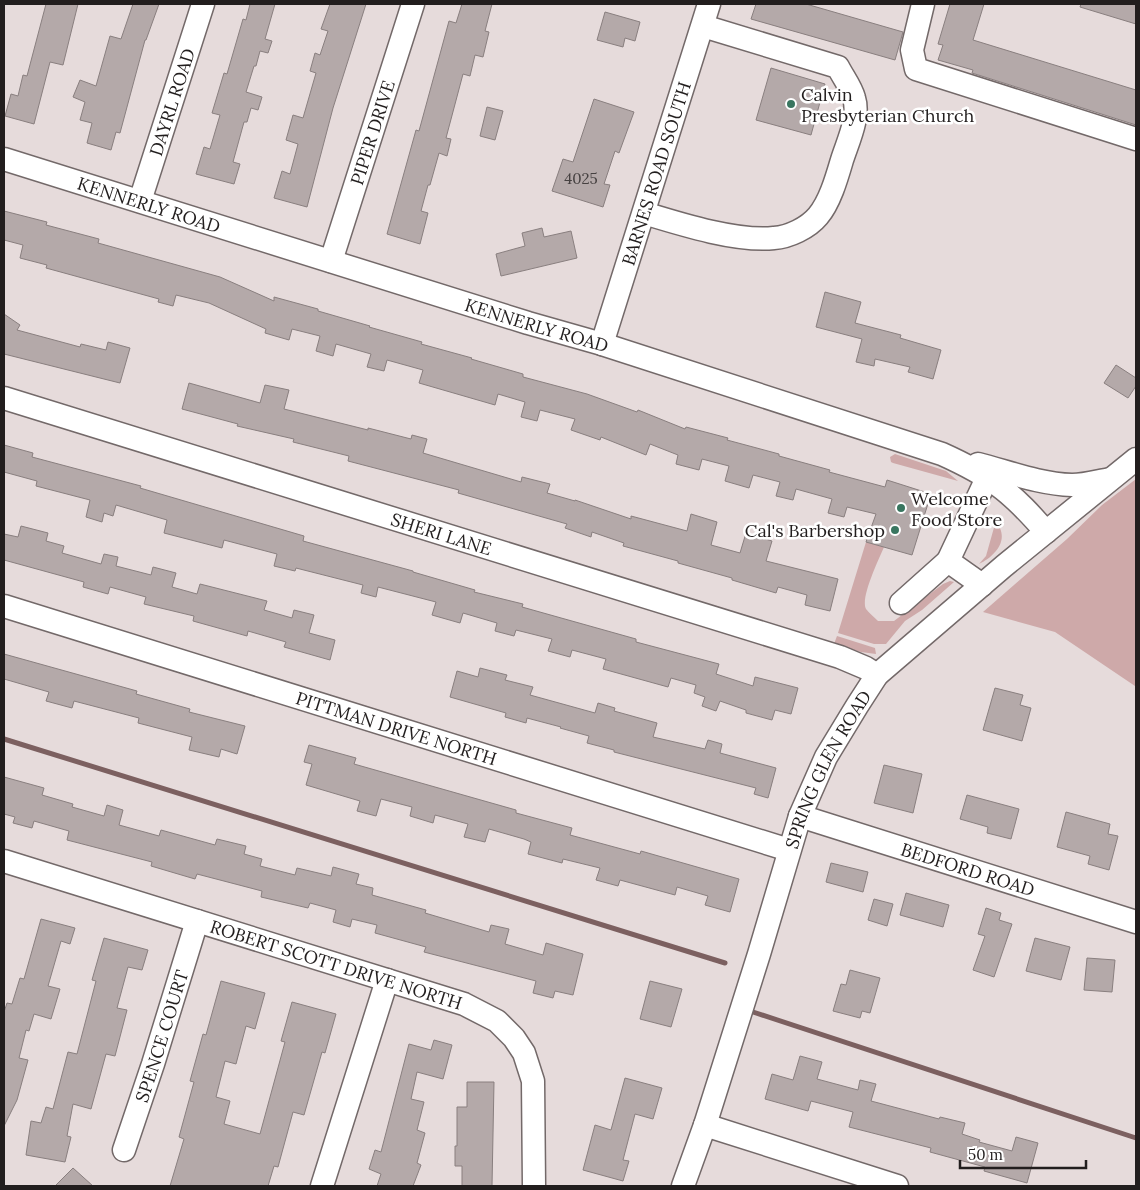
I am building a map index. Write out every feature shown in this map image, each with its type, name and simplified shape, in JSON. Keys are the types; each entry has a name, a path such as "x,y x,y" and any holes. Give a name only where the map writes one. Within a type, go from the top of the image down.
{"street":[{"name":"DAYRL ROAD","path":"140,201 203,4"},
{"name":"PIPER DRIVE","path":"332,261 413,4"},
{"name":"BARNES ROAD SOUTH","path":"602,344 709,4"},
{"path":"920,4 912,50 916,69 1136,139"},
{"path":"644,213 679,224 714,231 751,238 776,238 796,232 818,216 836,180 856,112 854,96 838,67 703,26"},
{"name":"KENNERLY ROAD","path":"4,159 528,323 602,344 947,456 1000,486 1019,502 1046,532"},
{"name":"SHERI LANE","path":"4,398 840,657 877,675"},
{"path":"947,456 1031,479 1062,484 1074,485 1111,479"},
{"name":"SPRING GLEN ROAD","path":"683,1186 705,1125 800,816 826,757 877,675 982,585 1136,459"},
{"path":"901,603 948,561 987,478"},
{"path":"948,561 982,585"},
{"name":"PITTMAN DRIVE NORTH","path":"4,606 789,850"},
{"name":"BEDFORD ROAD","path":"800,816 1136,922"},
{"name":"ROBERT SCOTT DRIVE NORTH","path":"5,865 197,921 464,1004 497,1021 514,1038 524,1053 533,1081 534,1186"},
{"name":"SPENCE COURT","path":"124,1150 153,1064 197,921"},
{"path":"322,1186 387,980"},
{"path":"705,1125 897,1186"}],"shaded area":[{"path":"895,454 946,471 958,481 893,463 890,457"},
{"path":"1136,479 1136,690 1135,686 1055,632 983,612 1067,539 1102,505"},
{"path":"995,521 1000,527 1002,534 999,546 991,556 979,564 986,556"},
{"path":"866,542 884,547 871,578 865,604 866,609 878,621 894,621 943,584 950,581 954,582 922,610 905,621 886,644 874,644 838,633"},
{"path":"837,636 875,648 876,654 861,652 834,644"}],"building":[{"path":"46,4 78,4 63,65 50,62 34,124 5,116 11,94 18,96 23,75 27,76"},
{"path":"133,4 159,4 145,40 120,133 116,132 111,150 87,143 92,123 80,120 85,102 73,97 80,80 96,86 110,36 121,39"},
{"path":"250,4 275,4 265,39 272,41 268,53 260,51 246,92 262,97 258,110 251,108 247,122 244,122 233,162 240,164 234,184 196,174 204,147 210,149 220,115 212,113 224,73 227,74 243,19 246,20"},
{"path":"330,4 366,4 333,108 307,207 274,198 282,171 290,174 298,144 286,140 293,115 303,118 316,73 310,71 315,53 320,55 328,31 321,29"},
{"path":"462,4 492,4 485,31 489,32 483,57 475,55 470,76 463,74 446,138 451,139 447,156 439,153 421,211 428,213 420,244 387,234 416,130 419,131 449,21 456,23"},
{"path":"756,4 806,4 903,32 895,60 751,19"},
{"path":"950,4 984,4 973,40 1136,90 1136,125 972,73 973,70 938,60 943,45 938,44"},
{"path":"1081,4 1136,4 1136,24 1080,7"},
{"path":"605,12 640,22 635,41 625,38 623,47 597,40"},
{"path":"771,68 825,84 811,135 756,120"},
{"path":"594,99 634,112 619,153 615,151 604,184 610,185 603,207 552,191 563,159 573,162"},
{"path":"487,107 503,111 495,140 480,136"},
{"path":"4,211 47,222 46,225 99,239 98,243 220,277 274,301 274,297 318,309 318,311 422,342 421,344 523,374 523,377 587,394 637,412 638,410 685,429 686,427 728,438 727,440 830,470 829,472 885,487 887,480 931,494 912,555 866,542 876,514 847,507 844,517 828,513 832,499 796,489 793,500 776,496 780,482 753,475 749,488 725,481 729,466 702,459 699,470 676,464 678,455 650,444 646,455 601,437 600,440 571,430 575,419 540,410 537,421 521,417 525,402 498,394 495,405 419,383 423,370 387,360 384,371 367,367 371,354 336,344 333,356 316,351 320,336 292,329 289,340 265,333 266,329 209,303 176,295 173,306 158,302 159,299 46,268 47,265 20,258 23,245 4,240"},
{"path":"542,228 544,237 571,231 577,258 501,276 496,254 525,246 522,233"},
{"path":"825,292 861,302 855,323 901,335 900,338 941,350 933,379 908,372 910,367 875,359 874,366 856,362 862,339 816,327"},
{"path":"4,314 20,325 17,330 80,347 81,344 106,350 108,342 130,348 120,383 4,354"},
{"path":"1116,365 1136,378 1136,386 1128,398 1104,383"},
{"path":"189,383 260,403 265,385 289,390 284,409 368,430 368,428 411,439 412,435 427,439 423,453 521,482 522,477 550,484 547,493 575,500 631,519 631,516 687,531 691,514 717,522 711,545 740,553 746,533 772,541 766,561 838,579 830,611 805,605 807,595 778,587 776,593 732,580 732,578 678,563 678,561 623,546 624,543 592,532 591,537 565,528 567,524 458,493 459,490 348,461 349,456 293,442 294,439 237,426 238,424 182,409"},
{"path":"4,445 33,453 32,457 141,486 140,488 304,536 303,541 413,571 475,590 474,592 523,604 522,607 636,639 636,642 719,664 716,674 753,686 755,677 798,688 791,714 775,710 772,720 746,713 746,710 720,701 716,711 702,706 705,697 694,693 696,685 671,678 668,687 603,669 606,659 572,650 570,657 548,651 552,639 516,630 514,636 495,631 497,623 463,613 460,623 432,615 436,602 378,587 376,597 361,593 363,585 296,568 295,571 274,566 277,554 224,540 222,548 164,533 167,520 116,505 113,516 104,513 102,522 86,517 90,500 36,486 37,481 4,472"},
{"path":"21,526 48,533 46,541 64,546 62,553 101,564 104,554 118,557 116,566 151,575 153,567 176,573 172,587 197,594 200,584 267,601 264,610 292,618 294,610 314,615 309,633 335,640 330,660 284,647 286,642 248,631 247,636 193,621 194,616 144,604 146,597 110,587 108,594 83,587 84,582 4,560 4,534 18,537"},
{"path":"4,654 137,691 136,694 190,709 189,712 245,726 237,754 221,749 219,757 189,750 192,737 138,723 139,718 74,701 72,708 46,701 49,692 4,679"},
{"path":"480,668 507,675 505,680 533,687 530,695 595,713 598,703 615,708 614,711 657,723 653,737 705,749 708,740 722,744 720,753 776,768 768,798 754,794 756,788 614,752 614,750 587,743 589,736 527,718 526,723 505,717 506,713 450,697 457,671 478,677"},
{"path":"995,688 1023,695 1020,705 1031,708 1022,741 983,730"},
{"path":"309,745 356,758 354,764 572,828 570,835 640,854 641,851 739,879 730,912 705,905 708,896 677,887 675,895 620,880 618,886 596,880 600,868 563,859 562,863 528,854 531,842 489,829 485,842 464,837 468,824 435,815 433,823 410,816 412,807 381,799 376,816 357,811 360,801 306,785 312,764 304,762"},
{"path":"884,765 922,774 913,813 874,803"},
{"path":"4,777 44,788 42,795 73,804 72,807 104,816 107,805 123,810 119,825 159,836 161,830 215,845 217,839 246,846 244,854 262,859 260,866 295,875 297,868 331,876 333,867 359,874 356,884 373,888 372,895 426,910 425,913 489,932 491,925 509,929 505,944 543,955 546,943 583,954 573,995 555,991 553,998 533,993 536,981 424,952 426,947 375,933 377,925 352,919 350,927 333,922 336,910 310,903 308,908 261,897 262,891 197,874 195,879 151,866 152,862 67,840 69,831 34,821 32,828 13,823 15,817 4,814"},
{"path":"967,795 1019,809 1011,839 987,833 988,827 960,819"},
{"path":"1066,812 1110,824 1108,834 1118,836 1109,870 1088,864 1090,856 1057,847"},
{"path":"831,863 868,872 863,892 826,882"},
{"path":"906,893 949,905 943,927 900,915"},
{"path":"874,899 893,904 887,926 868,920"},
{"path":"986,908 1001,913 999,920 1012,924 994,977 973,970 985,936 978,934"},
{"path":"41,919 75,928 70,944 61,941 48,986 60,989 51,1019 34,1014 29,1031 26,1030 19,1058 28,1060 17,1100 4,1126 4,1012 7,1003 12,1004 20,978 24,979"},
{"path":"104,938 148,950 142,970 128,967 117,1008 127,1010 115,1056 106,1054 91,1109 73,1104 67,1136 71,1137 65,1162 26,1155 31,1121 41,1123 46,1107 53,1109 68,1052 77,1054 96,981 92,980"},
{"path":"1035,938 1070,947 1061,980 1026,971"},
{"path":"1087,958 1115,960 1112,992 1084,990"},
{"path":"850,970 880,978 870,1013 862,1011 860,1018 833,1011 841,984 846,985"},
{"path":"221,981 265,993 255,1029 246,1026 236,1064 225,1061 216,1097 230,1101 224,1124 260,1134 285,1042 281,1041 292,1002 336,1014 325,1053 322,1052 304,1115 293,1112 278,1167 274,1166 268,1186 170,1186 184,1139 179,1137 194,1082 190,1081 203,1034 206,1035"},
{"path":"650,981 682,989 671,1027 640,1019"},
{"path":"434,1040 452,1045 443,1079 417,1072 411,1099 424,1102 417,1130 425,1133 417,1163 421,1165 413,1186 377,1186 381,1174 369,1169 375,1150 381,1152 409,1044 431,1050"},
{"path":"800,1056 822,1062 817,1079 858,1090 860,1080 876,1084 871,1101 939,1119 940,1117 965,1123 962,1134 980,1140 979,1142 1012,1151 1016,1137 1038,1143 1027,1183 984,1171 985,1167 930,1152 931,1148 849,1127 853,1112 811,1101 808,1111 765,1099 772,1074 793,1080"},
{"path":"625,1078 662,1088 653,1119 635,1114 623,1160 629,1161 623,1181 583,1170 595,1125 611,1130"},
{"path":"467,1082 494,1082 492,1186 462,1186 462,1166 455,1166 457,1107 467,1107"},
{"path":"73,1168 93,1186 55,1186"}],"waterway":[{"path":"4,739 725,963"},
{"path":"753,1012 1136,1138"}],"place":[{"name":"Calvin Presbyterian Church","path":"791,104"},
{"name":"Welcome Food Store","path":"901,508"},
{"name":"Cal's Barbershop","path":"895,530"}]}
